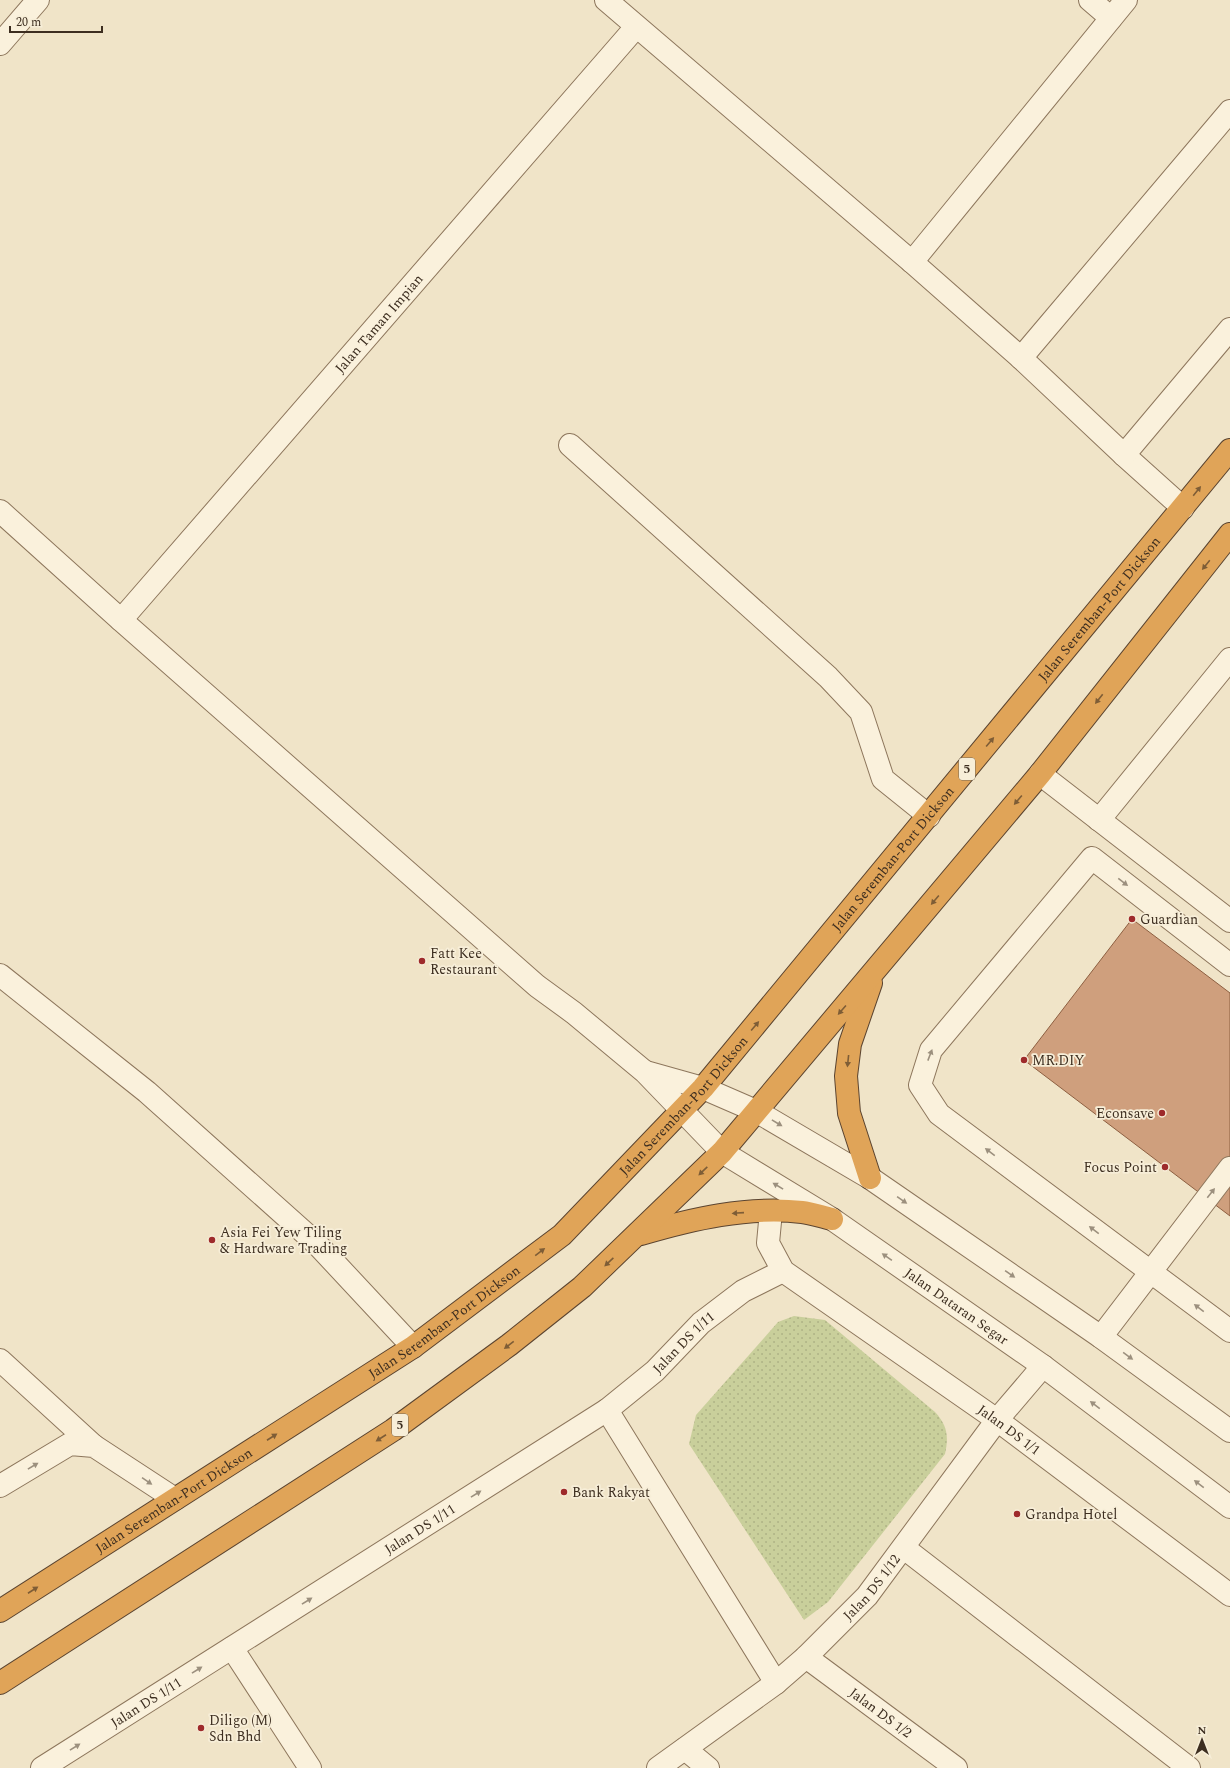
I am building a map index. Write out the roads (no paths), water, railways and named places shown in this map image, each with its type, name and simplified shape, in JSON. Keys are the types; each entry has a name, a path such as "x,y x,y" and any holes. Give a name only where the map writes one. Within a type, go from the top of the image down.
{"highway":[{"name":"Jalan Seremban-Port Dickson","path":"0,1611 413,1347 562,1235 704,1088 1230,450"},
{"name":"5","path":"0,1683 393,1430 509,1345 576,1292 638,1235 722,1152 876,971 1040,774 1230,534"},
{"path":"870,1178 849,1113 846,1076 850,1044 876,971"},
{"path":"638,1235 685,1221 728,1214 771,1211 803,1212 832,1219"}],"street":[{"path":"0,44 38,0"},
{"path":"606,0 912,262 1021,358 1124,456 1183,508"},
{"path":"1090,0 1111,18"},
{"path":"912,262 1126,0"},
{"name":"Jalan Taman Impian","path":"121,620 636,27"},
{"path":"1021,358 1230,111"},
{"path":"1124,456 1230,329"},
{"path":"570,445 828,677 861,712 883,779 929,816"},
{"name":"Jalan Dataran Segar","path":"0,511 121,620 537,986 574,1013 645,1072 722,1152 832,1219 1043,1366 1230,1507"},
{"path":"1100,820 1230,659"},
{"path":"1040,774 1230,921"},
{"path":"1230,965 1092,858 931,1050 920,1085 939,1114 1230,1331"},
{"path":"0,975 147,1092 316,1243 413,1347"},
{"path":"645,1072 704,1088 756,1111 870,1178 1101,1337 1230,1431"},
{"path":"1101,1337 1230,1168"},
{"path":"771,1211 768,1244 783,1271"},
{"name":"Jalan DS 1/11","path":"42,1768 607,1410 655,1371 701,1323 743,1291 783,1271"},
{"name":"Jalan DS 1/1","path":"783,1271 997,1420 1230,1595"},
{"path":"0,1360 94,1446 175,1499"},
{"name":"Jalan DS 1/12","path":"658,1768 776,1683 806,1657 867,1596 904,1548 997,1420 1043,1366"},
{"path":"607,1410 776,1683"},
{"path":"0,1486 70,1444 94,1446"},
{"path":"904,1548 1189,1768"},
{"path":"232,1648 310,1768"},
{"name":"Jalan DS 1/2","path":"806,1657 956,1768"},
{"path":"685,1749 708,1768"}],"place":[{"name":"Guardian","path":"1132,919"},
{"name":"Fatt Kee Restaurant","path":"422,961"},
{"name":"MR.DIY","path":"1024,1060"},
{"name":"Econsave","path":"1162,1113"},
{"name":"Focus Point","path":"1165,1167"},
{"name":"Asia Fei Yew Tiling & Hardware Trading","path":"212,1240"},
{"name":"Bank Rakyat","path":"564,1492"},
{"name":"Grandpa Hotel","path":"1017,1514"},
{"name":"Diligo (M) Sdn Bhd","path":"201,1728"}]}
